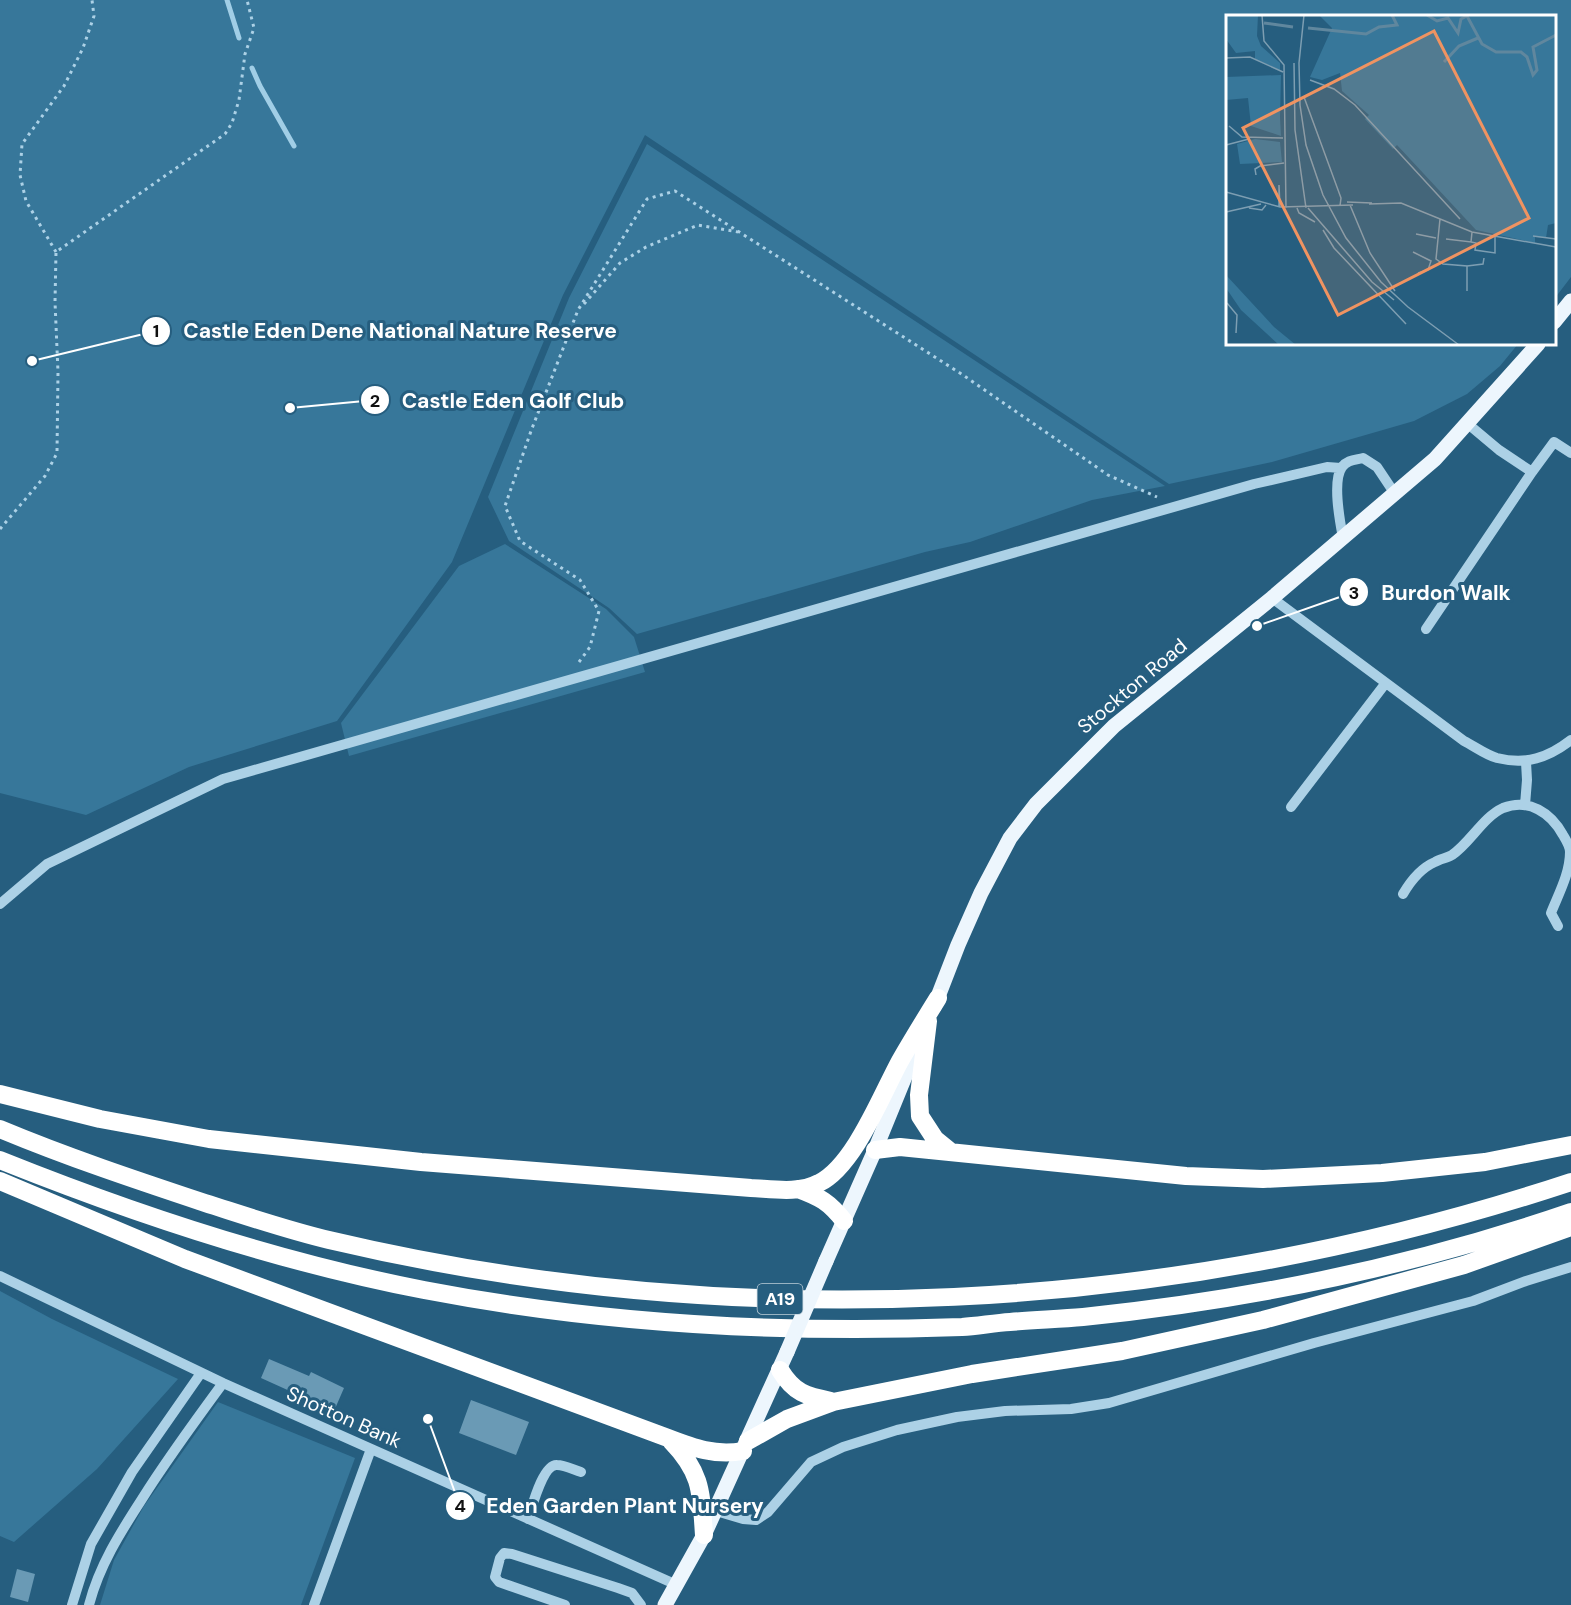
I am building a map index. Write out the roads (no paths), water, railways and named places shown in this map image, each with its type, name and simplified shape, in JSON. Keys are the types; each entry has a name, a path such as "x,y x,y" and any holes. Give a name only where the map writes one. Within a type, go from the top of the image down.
{"highway":[{"path":"0,1094 100,1119 208,1139 421,1162 751,1188 798,1189 818,1185 833,1175 849,1157 901,1060 938,998"},
{"path":"928,1021 919,1095 920,1116 935,1139 951,1152"},
{"name":"A19","path":"0,1129 120,1175 326,1239 440,1263 569,1284 717,1297 848,1301 984,1295 1081,1288 1185,1274 1326,1248 1496,1207 1571,1182"},
{"path":"875,1150 900,1147 1186,1176 1263,1179 1383,1173 1485,1162 1571,1145"},
{"name":"A19","path":"0,1160 119,1205 225,1240 313,1265 424,1290 545,1310 734,1327 856,1329 967,1327 1190,1304 1294,1286 1416,1257 1524,1228 1571,1212"},
{"path":"0,1181 185,1259 705,1452 727,1454 746,1446 787,1419 833,1402 972,1374 1122,1351 1263,1320 1464,1265 1571,1227"},
{"path":"798,1189 821,1198 834,1207 844,1221"},
{"path":"780,1370 794,1389 809,1397 833,1402"},
{"path":"668,1438 692,1466 701,1494 704,1535"}],"main road":[{"path":"1556,320 1571,301"},
{"name":"Stockton Road","path":"665,1605 704,1535 746,1446 875,1150 958,945 981,893 1010,838 1036,804 1114,726 1272,598 1435,459 1537,345"}],"street":[{"path":"1468,424 1499,450 1532,472"},
{"path":"1426,629 1554,442 1571,453"},
{"path":"1343,538 1338,501 1338,478 1341,468 1350,460 1363,458 1377,467 1395,494"},
{"path":"0,904 47,864 223,779 1254,484 1327,467 1341,468"},
{"path":"1272,598 1464,741 1495,758 1526,762 1555,753 1571,740"},
{"path":"1291,807 1385,684"},
{"path":"1525,805 1526,762"},
{"path":"1403,894 1411,882 1426,868 1433,862 1451,856 1502,808 1525,805 1546,812 1569,841 1569,867 1551,913 1558,926"},
{"path":"716,1511 743,1519 756,1520 768,1512 811,1462 843,1446 897,1430 957,1417 1005,1411 1071,1409 1109,1403 1314,1343 1473,1301 1571,1267"},
{"name":"Shotton Bank","path":"0,1276 223,1383 677,1585"},
{"path":"72,1605 91,1544 132,1472 201,1372"},
{"path":"89,1605 106,1558 117,1538 184,1436 223,1383"},
{"path":"314,1605 371,1449"},
{"path":"528,1518 544,1474 549,1467 556,1464 581,1472"},
{"path":"565,1605 499,1582 495,1577 500,1558 504,1553 512,1554 632,1593 641,1605"}],"waterway":[{"path":"227,0 239,38"},
{"path":"252,68 294,146"}],"place":[{"name":"Castle Eden Dene National Nature Reserve","path":"32,361"},
{"name":"Castle Eden Golf Club","path":"290,408"},
{"name":"Burdon Walk","path":"1257,626"},
{"name":"Eden Garden Plant Nursery","path":"428,1419"}]}
